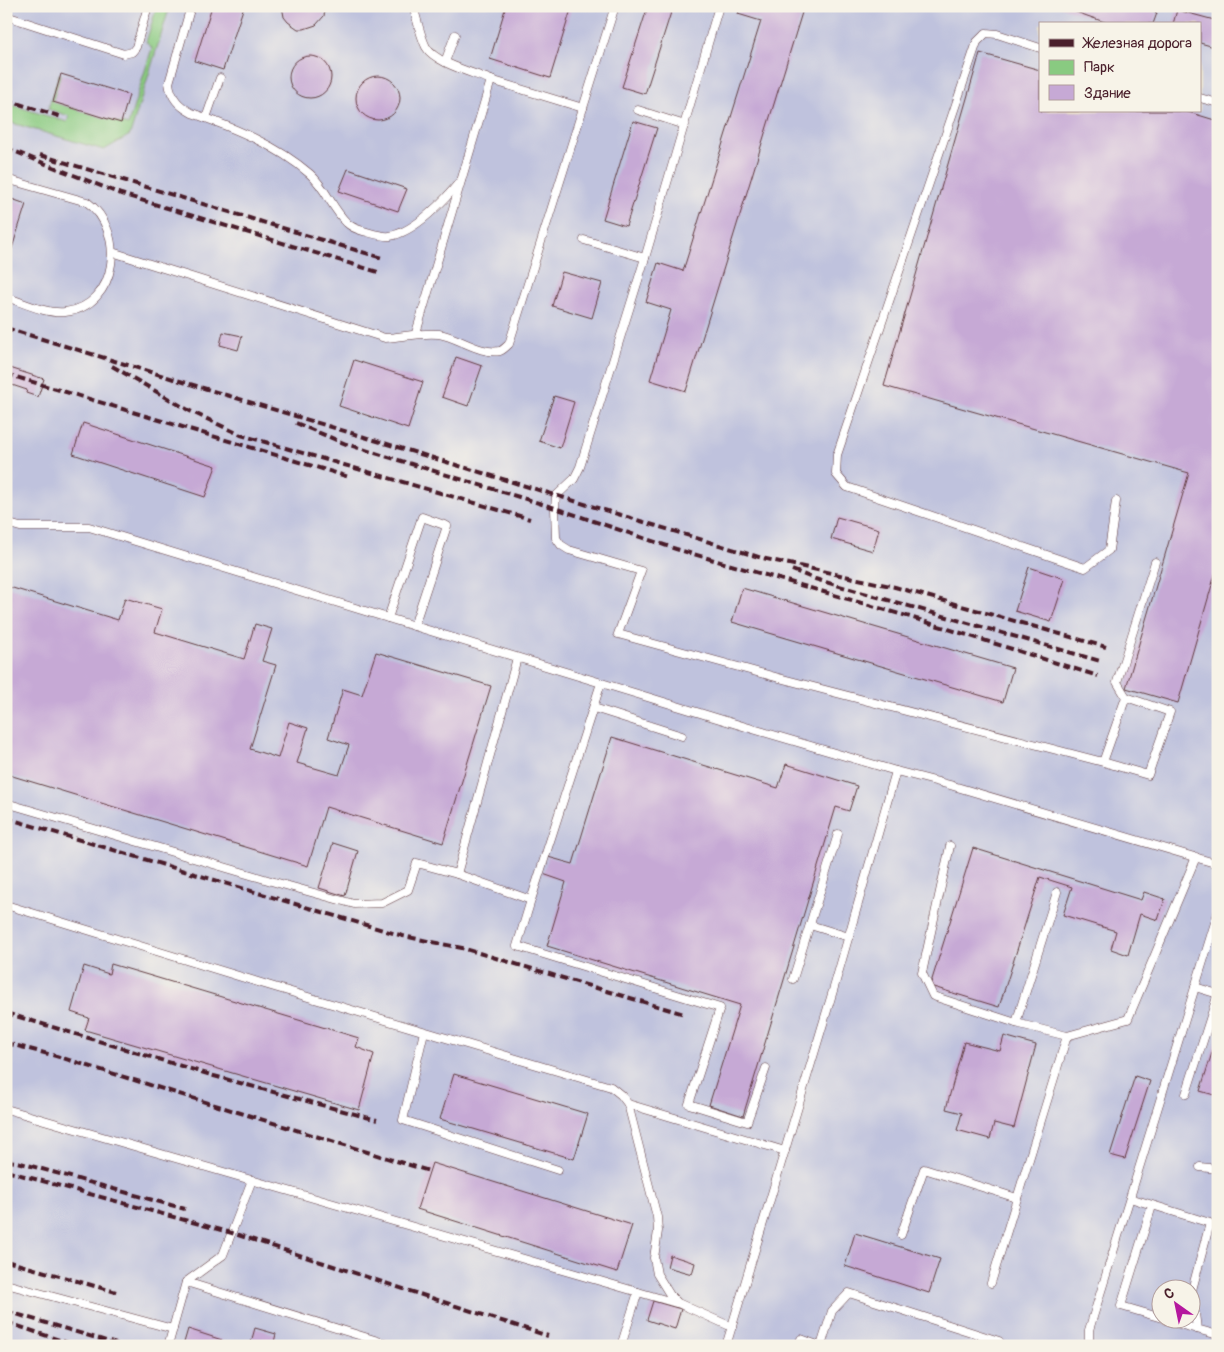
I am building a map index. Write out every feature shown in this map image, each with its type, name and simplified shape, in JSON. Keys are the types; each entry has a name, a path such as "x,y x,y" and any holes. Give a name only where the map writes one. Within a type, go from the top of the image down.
{"lane":[{"path":"6,16 124,54 132,52 136,47 148,6"},
{"path":"191,6 169,83 170,92 181,107 264,142 311,174 322,186 347,223 356,229 372,234 389,236 406,229 423,219 450,194 461,180"},
{"path":"413,6 426,47 432,55 491,80 583,108"},
{"path":"112,252 385,338 402,337 416,333 441,334 489,352 501,351 509,344 615,6"},
{"path":"719,6 645,258 580,467 574,479 556,496 556,538 562,545 570,550 641,571 618,634 1148,775 1170,712 1126,697 1117,682 1156,562"},
{"path":"1211,6 1218,8"},
{"path":"1039,48 997,34 986,33 977,42 837,455 836,474 847,486 1085,568 1109,550 1116,501"},
{"path":"445,62 455,34"},
{"path":"206,118 220,78"},
{"path":"416,333 491,80"},
{"path":"1202,99 1218,103"},
{"path":"638,110 684,125"},
{"path":"6,179 87,202 102,217 108,230 112,252 109,276 105,286 89,303 77,309 64,312 45,310 6,297"},
{"path":"584,240 645,258"},
{"path":"388,618 422,517 447,526 414,626"},
{"path":"6,523 20,527 89,527 517,658 896,771 968,790 1218,864"},
{"path":"457,874 517,658"},
{"path":"601,683 518,946 720,1008 689,1104 747,1122 766,1068"},
{"path":"1103,762 1126,697"},
{"path":"594,708 682,736"},
{"path":"726,1346 849,937 896,771"},
{"path":"6,803 354,904 382,903 408,890 417,862 531,900"},
{"path":"793,979 838,834"},
{"path":"950,846 922,972 933,996 1016,1023 1067,1036 1128,1019 1196,857"},
{"path":"1016,1023 1057,892"},
{"path":"6,905 611,1087 628,1104 657,1217 658,1231 654,1258 657,1274 670,1295 678,1303"},
{"path":"1092,1346 1089,1342 1089,1330 1218,913"},
{"path":"810,925 849,937"},
{"path":"1186,1094 1218,994 1195,987"},
{"path":"424,1032 403,1120 558,1170"},
{"path":"991,1283 1067,1036"},
{"path":"628,1104 785,1151"},
{"path":"6,1108 678,1303 732,1327"},
{"path":"1200,1167 1218,1169"},
{"path":"901,1235 924,1169 1017,1198"},
{"path":"168,1346 186,1282 223,1255 252,1180"},
{"path":"1130,1198 1210,1223 1195,1280"},
{"path":"1152,1206 1121,1306 1152,1315"},
{"path":"186,1282 394,1346"},
{"path":"6,1284 173,1329"},
{"path":"621,1346 638,1292"},
{"path":"799,1346 801,1339 821,1346 832,1311 849,1293 999,1341 997,1346"},
{"path":"1200,1330 1218,1335"}],"path":[{"path":"1215,853 1218,845"}],"shaded area":[{"path":"6,6 1218,6 1218,1346 6,1346"}],"green space":[{"path":"157,6 170,6 130,135 104,150 12,123 6,109 6,103 67,122 69,116 48,109 59,74 61,74 53,102 128,125 152,48 146,42"}],"building":[{"path":"212,6 244,6 223,70 195,61"},
{"path":"282,6 325,6 325,10 324,16 316,25 298,29 284,17"},
{"path":"506,6 572,6 550,78 490,59"},
{"path":"648,6 673,6 645,94 622,87"},
{"path":"741,6 804,6 686,391 650,380 671,310 646,302 658,263 683,271 761,21 738,14"},
{"path":"1059,6 1137,6 1157,13 1154,22 1104,22"},
{"path":"1177,10 1218,21 1218,48 1202,44 1202,22 1174,22"},
{"path":"980,53 1039,70 1039,112 1188,112 1218,121 1218,564 1178,703 1126,688 1189,473 884,386"},
{"path":"314,56 322,59 328,65 331,77 328,89 322,95 306,98 298,95 292,89 289,73 292,65 298,59"},
{"path":"61,74 129,95 121,123 53,102"},
{"path":"378,76 390,80 396,86 400,98 396,110 390,116 378,120 366,116 360,110 356,98 360,86 366,80"},
{"path":"633,121 657,128 626,226 603,219"},
{"path":"348,169 407,189 398,211 339,191"},
{"path":"6,197 26,204 7,264 6,264"},
{"path":"562,272 602,283 592,318 552,306"},
{"path":"223,332 242,336 238,350 220,345"},
{"path":"456,357 482,366 468,406 442,397"},
{"path":"354,360 423,382 408,429 339,406"},
{"path":"10,368 44,379 38,397 26,393 27,390 6,383"},
{"path":"554,396 574,402 560,448 539,441"},
{"path":"83,423 216,466 205,497 73,454"},
{"path":"837,517 879,529 873,551 831,539"},
{"path":"1029,567 1065,579 1051,622 1015,611"},
{"path":"6,586 118,620 125,598 162,609 155,632 244,659 255,624 272,629 262,661 276,665 250,749 278,758 289,722 308,728 297,763 339,775 349,745 328,738 343,689 362,695 376,652 491,686 443,843 326,807 308,866 6,774"},
{"path":"742,588 1013,668 1003,702 732,622"},
{"path":"612,737 778,788 786,764 857,786 849,811 836,807 743,1116 709,1105 740,1005 547,946 566,882 543,874 548,857 573,864"},
{"path":"333,843 358,851 345,896 319,888"},
{"path":"973,848 1141,900 1144,892 1165,899 1158,920 1140,914 1128,955 1111,949 1116,931 1063,915 1072,887 1040,877 999,1007 930,986"},
{"path":"111,964 359,1038 356,1047 374,1054 359,1110 85,1030 89,1018 71,1012 84,966 109,974"},
{"path":"1004,1036 1036,1045 1014,1128 994,1123 990,1139 957,1130 962,1113 946,1109 964,1042 1000,1051"},
{"path":"1218,1037 1218,1096 1200,1091"},
{"path":"454,1074 588,1114 574,1159 440,1119"},
{"path":"1135,1076 1150,1081 1125,1159 1110,1155"},
{"path":"432,1163 632,1225 617,1272 417,1209"},
{"path":"855,1233 940,1259 929,1293 845,1266"},
{"path":"670,1255 695,1263 692,1274 667,1267"},
{"path":"653,1301 681,1309 675,1329 647,1320"},
{"path":"255,1328 276,1334 273,1346 250,1346"},
{"path":"188,1329 222,1340 221,1346 183,1346"}],"railway":[{"path":"6,100 62,117"},
{"path":"6,148 121,194 378,272"},
{"path":"40,155 382,258"},
{"path":"6,328 762,558 895,587 1106,647"},
{"path":"112,366 190,411 241,435 530,519"},
{"path":"6,374 349,477"},
{"path":"296,423 346,444 555,508 676,549 910,617 1098,676"},
{"path":"792,570 815,579 1100,661"},
{"path":"6,818 403,936 462,948 684,1014"},
{"path":"6,1013 214,1076 377,1120"},
{"path":"6,1043 56,1056 429,1171"},
{"path":"6,1161 17,1162 185,1209"},
{"path":"6,1171 232,1233 548,1336"},
{"path":"6,1261 116,1292"},
{"path":"6,1311 123,1346"},
{"path":"6,1322 77,1346"}]}
